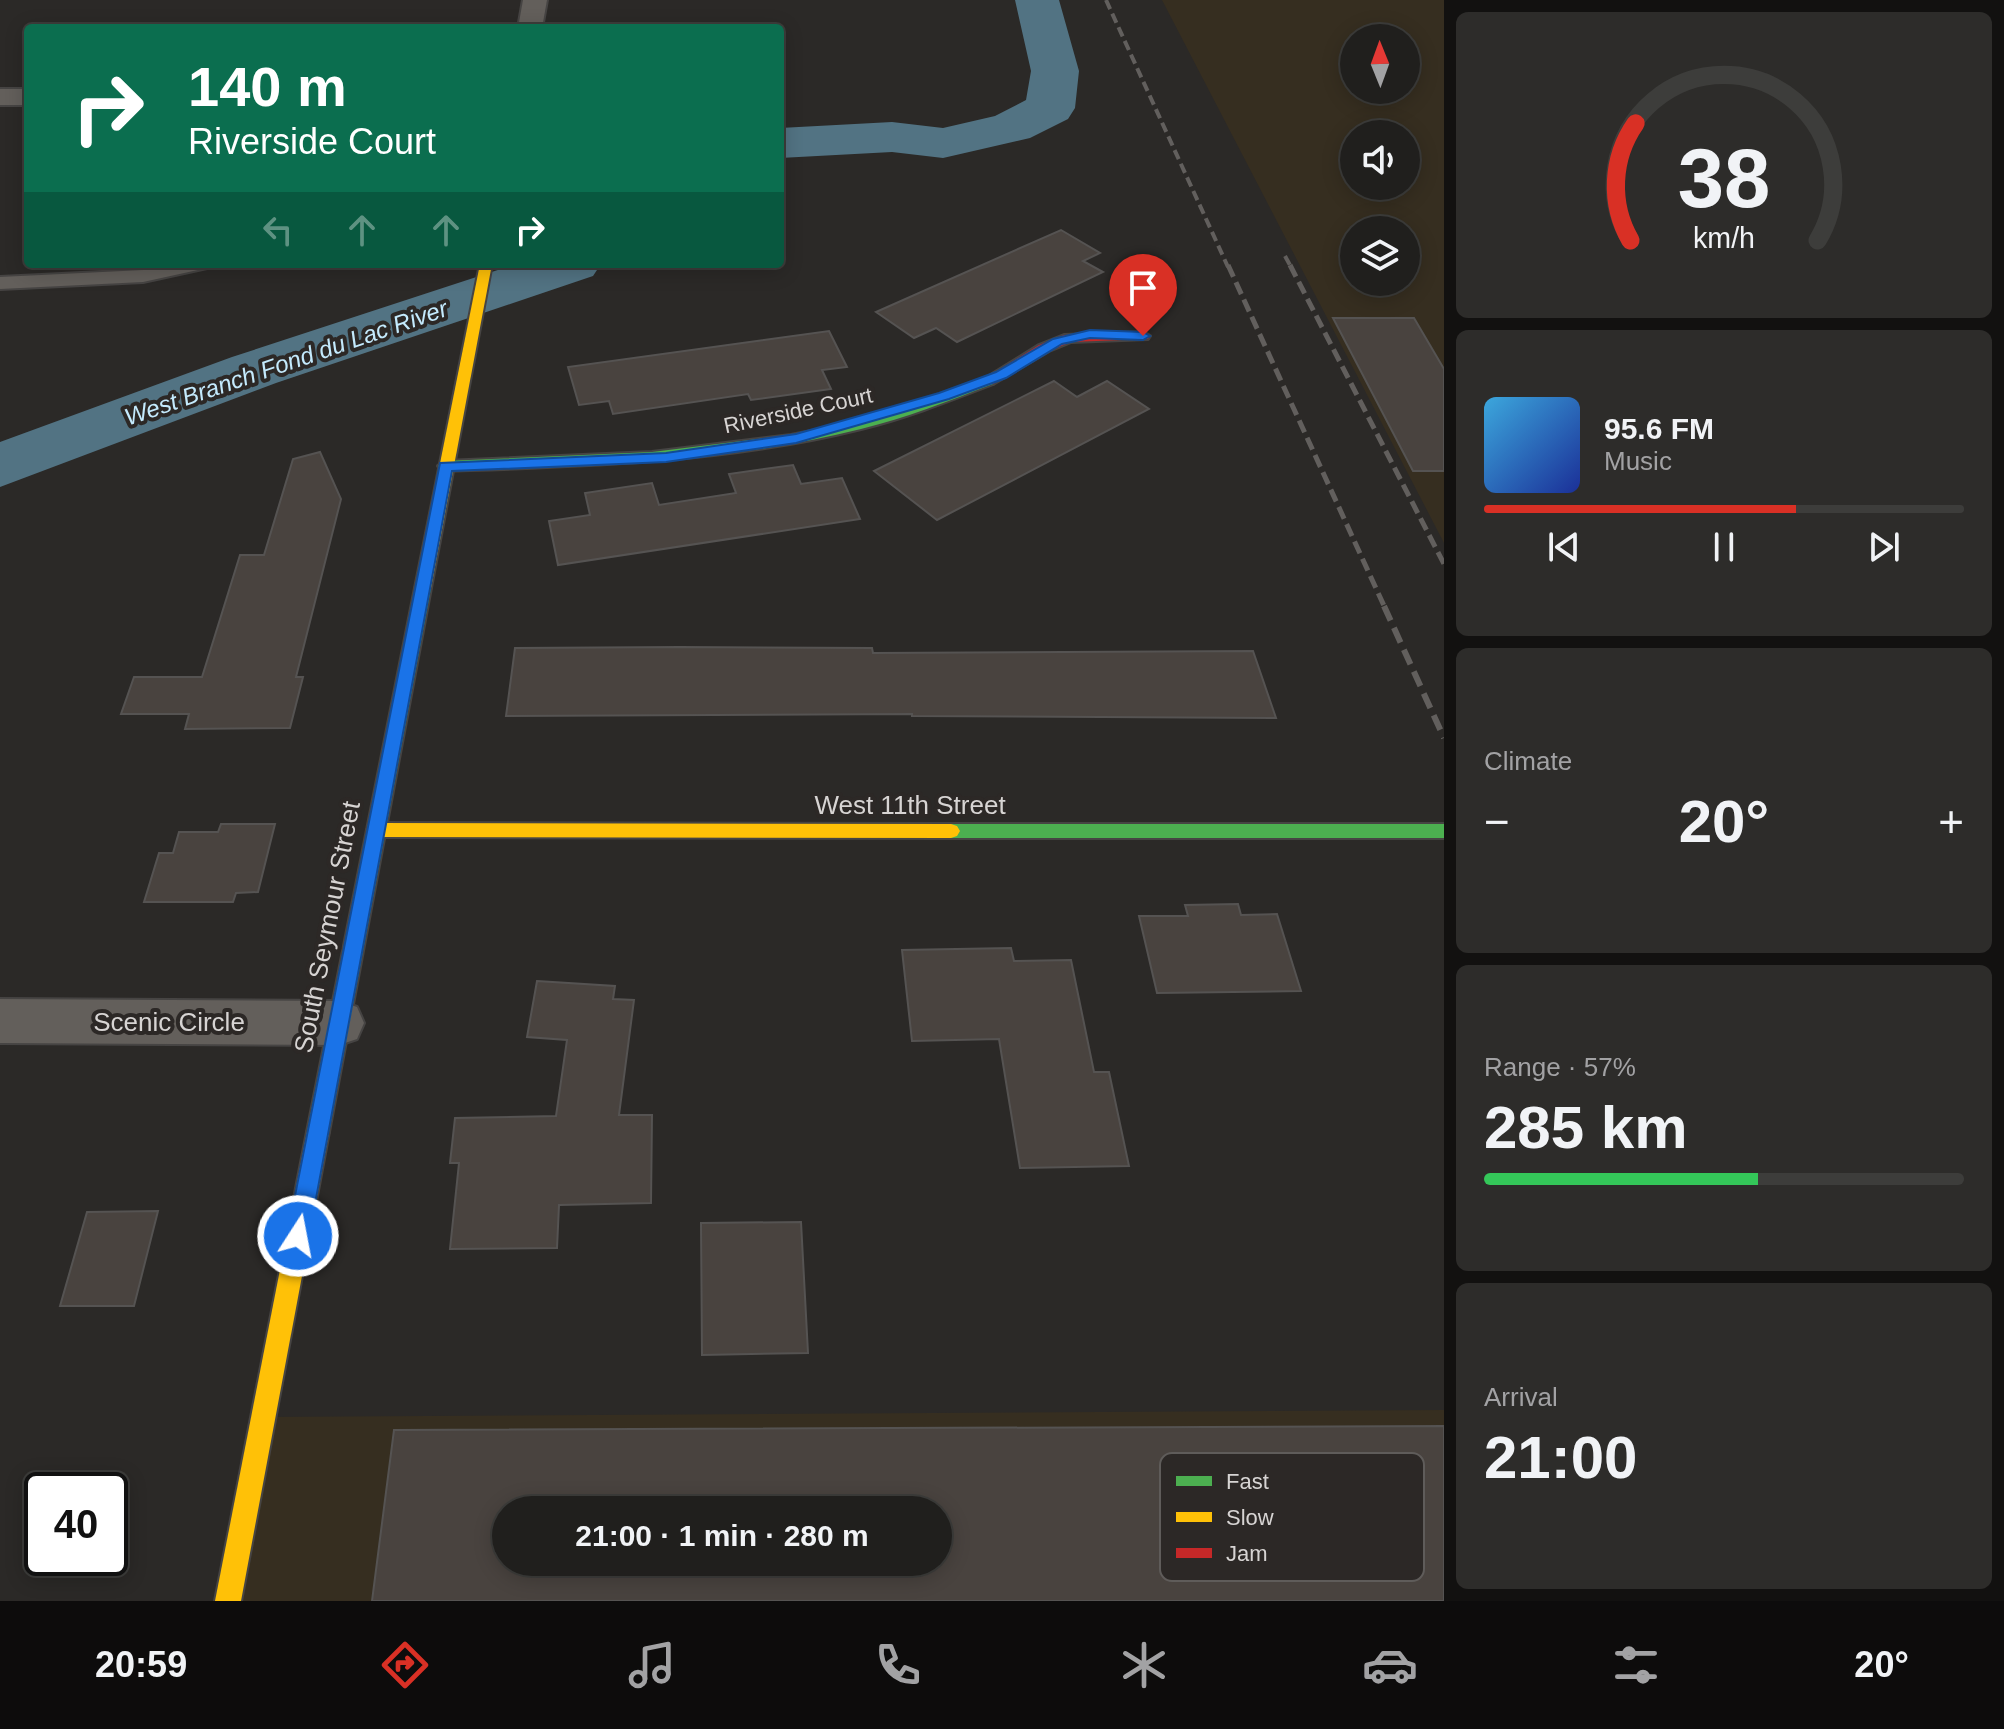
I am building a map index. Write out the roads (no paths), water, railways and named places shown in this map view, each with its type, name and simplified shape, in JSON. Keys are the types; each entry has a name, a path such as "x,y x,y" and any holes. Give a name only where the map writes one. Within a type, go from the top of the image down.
{"street":[{"path":"531,24 535,0"},
{"path":"0,97 24,97"},
{"name":"South Seymour Street","path":"228,1601 485,268"},
{"name":"Riverside Court","path":"445,466 666,457 796,438 874,419 959,391 1001,375 1057,341 1090,334 1143,336"},
{"name":"West 11th Street","path":"376,830 1444,831"},
{"name":"Scenic Circle","path":"0,1021 339,1023"}],"lane":[{"path":"0,283 143,276 181,268"}],"waterway":[{"name":"West Branch Fond du Lac River","path":"784,143 892,137 943,143 1012,127 1050,108 1055,71 1037,0"},
{"name":"West Branch Fond du Lac River","path":"0,466 254,370 561,268"}],"railway":[{"path":"1106,0 1228,267"},
{"path":"1285,256 1291,267"},
{"path":"1228,265 1385,608"},
{"path":"1290,265 1444,564"},
{"path":"1384,606 1444,738"}]}
